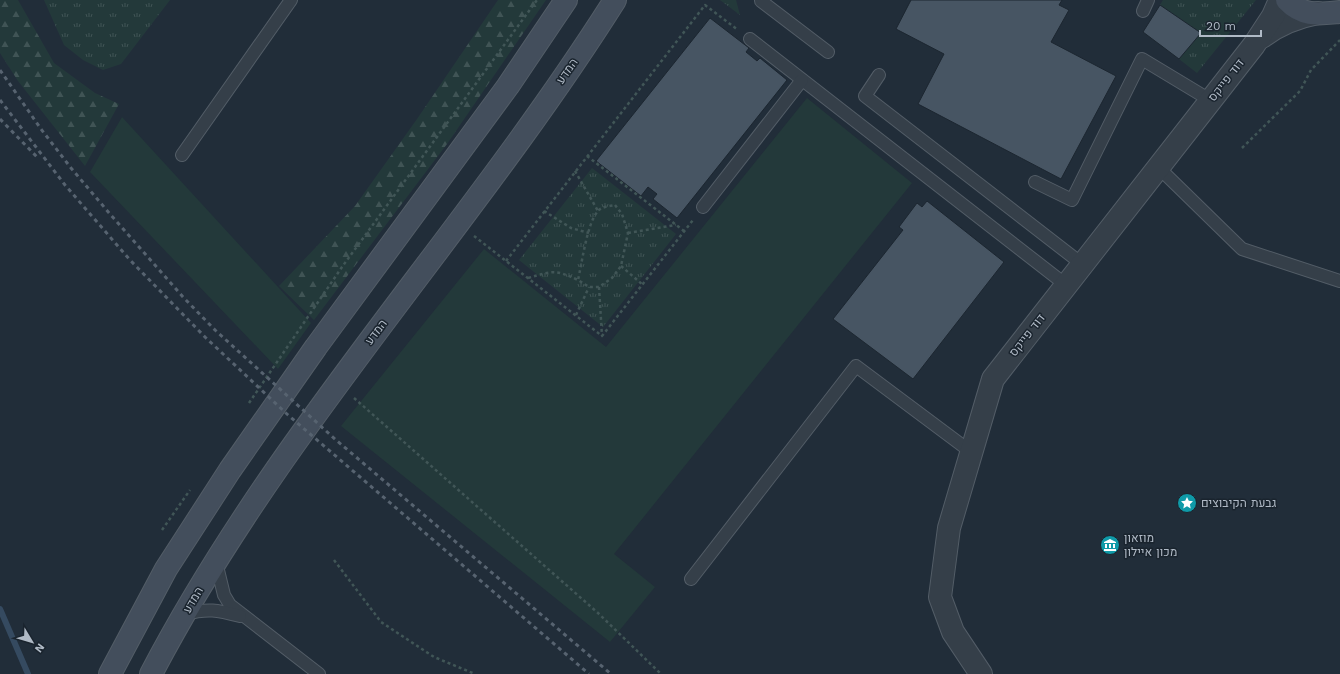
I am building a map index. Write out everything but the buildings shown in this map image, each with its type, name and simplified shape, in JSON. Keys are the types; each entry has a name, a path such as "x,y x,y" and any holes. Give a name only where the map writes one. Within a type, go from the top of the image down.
{"main road":[{"path":"110,674 166,569 230,470 316,347 508,86 566,0"},
{"name":"המדע","path":"151,674 216,562 261,490 337,384 460,221 525,131 615,0"},
{"path":"1287,0 1294,7 1307,13 1340,12"}],"street":[{"name":"דוד פייקס","path":"981,674 953,632 940,597 949,528 992,379 1254,45 1269,23 1280,0"},
{"name":"דוד פייקס","path":"1254,45 1266,34 1280,25 1318,13"}],"lane":[{"path":"182,155 291,0"},
{"path":"761,0 828,52"},
{"path":"750,39 1066,285"},
{"path":"1035,182 1072,200 1142,59 1210,100"},
{"path":"879,75 865,96 1082,264"},
{"path":"703,207 802,80"},
{"path":"1158,167 1242,248 1340,281"},
{"path":"691,579 856,366 971,452"},
{"path":"216,562 224,595 230,605 319,674"},
{"path":"185,614 201,610 214,609 243,616"}],"path":[{"path":"247,406 342,267 537,0"},
{"path":"506,261 705,5 750,39"},
{"path":"1242,148 1300,91 1311,70 1340,40"},
{"path":"587,156 684,231"},
{"path":"575,171 598,211"},
{"path":"528,278 552,271 563,273 589,287 599,286 612,278 621,266 628,233 622,214 615,205 608,206 598,211 589,233 578,280"},
{"path":"602,336 703,207"},
{"path":"544,211 571,228 589,233"},
{"path":"460,221 472,235 602,336"},
{"path":"628,233 676,225"},
{"path":"621,266 643,285"},
{"path":"599,286 602,336"},
{"path":"576,315 589,287"},
{"path":"337,384 598,613 661,674"},
{"path":"162,530 193,484"},
{"path":"334,560 381,622 434,657 475,674"}],"green space":[{"path":"0,0 18,0 54,63 95,93 119,104 85,166 18,81 0,53"},
{"path":"44,0 170,0 121,64 103,70 83,60 64,45"},
{"path":"498,0 546,0 447,144 314,320 279,286 355,206 417,119"},
{"path":"720,0 736,0 740,15"},
{"path":"1163,0 1256,0 1197,73 1179,59 1201,33 1160,5"},
{"path":"807,98 912,183 614,554 655,587 610,642 341,426 484,249 606,347"},
{"path":"122,117 311,323 278,369 90,172"},
{"path":"592,168 676,234 603,327 519,260"}],"waterway":[{"path":"0,609 28,674"}],"railway":[{"path":"0,70 41,129 71,168 183,297 215,330 336,440 611,674"},
{"path":"0,100 65,185 130,260 205,337 288,415 589,674"},
{"path":"0,119 37,157"}],"place":[{"name":"גבעת הקיבוצים","path":"1187,503"},
{"name":"מוזאון מכון איילון","path":"1110,545"}]}
